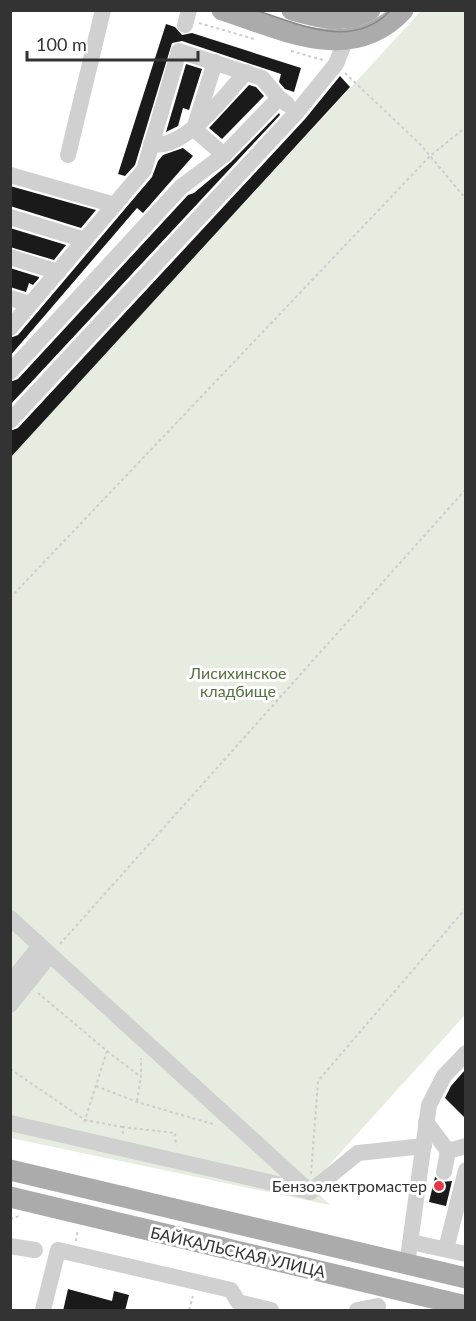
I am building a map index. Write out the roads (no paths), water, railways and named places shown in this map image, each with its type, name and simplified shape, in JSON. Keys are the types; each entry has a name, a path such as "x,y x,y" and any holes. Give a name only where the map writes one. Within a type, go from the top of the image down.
{"main road":[{"path":"222,10 315,38 345,41 363,38 378,31 403,10"},
{"path":"292,10 330,20 357,17 370,10"},
{"name":"БАЙКАЛЬСКАЯ УЛИЦА","path":"10,1170 465,1278"},
{"name":"БАЙКАЛЬСКАЯ УЛИЦА","path":"10,1197 465,1306"}],"street":[{"path":"68,155 103,10"},
{"path":"10,421 297,112 336,64 345,41"},
{"path":"10,328 144,170 180,51 261,78 279,98 297,112"},
{"path":"194,129 215,62"},
{"path":"151,144 164,145 194,129 246,72"},
{"path":"10,372 181,188 224,155 279,98"},
{"path":"194,129 224,155"},
{"path":"10,175 115,205"},
{"path":"10,217 85,240"},
{"path":"10,257 58,272"},
{"path":"10,298 30,304"},
{"path":"10,918 310,1192"},
{"path":"10,1005 19,984 45,951"},
{"path":"407,1264 429,1105 444,1076 465,1053"},
{"path":"426,1122 448,1151 444,1172"},
{"path":"10,1123 310,1192"},
{"path":"310,1192 358,1153 424,1146"},
{"path":"448,1151 465,1146"},
{"path":"446,1249 465,1170"},
{"path":"411,1242 465,1254"},
{"path":"10,1246 35,1250"},
{"path":"43,1310 58,1250 231,1290 238,1302 271,1311"},
{"path":"357,1311 378,1306"}],"tram line":[{"path":"255,10 307,27 343,32 360,29 376,22 391,10"}],"place":[{"name":"Бензоэлектромастер","path":"439,1186"}],"park label":[{"name":"Лисихинское кладбище","path":"238,682"}]}
